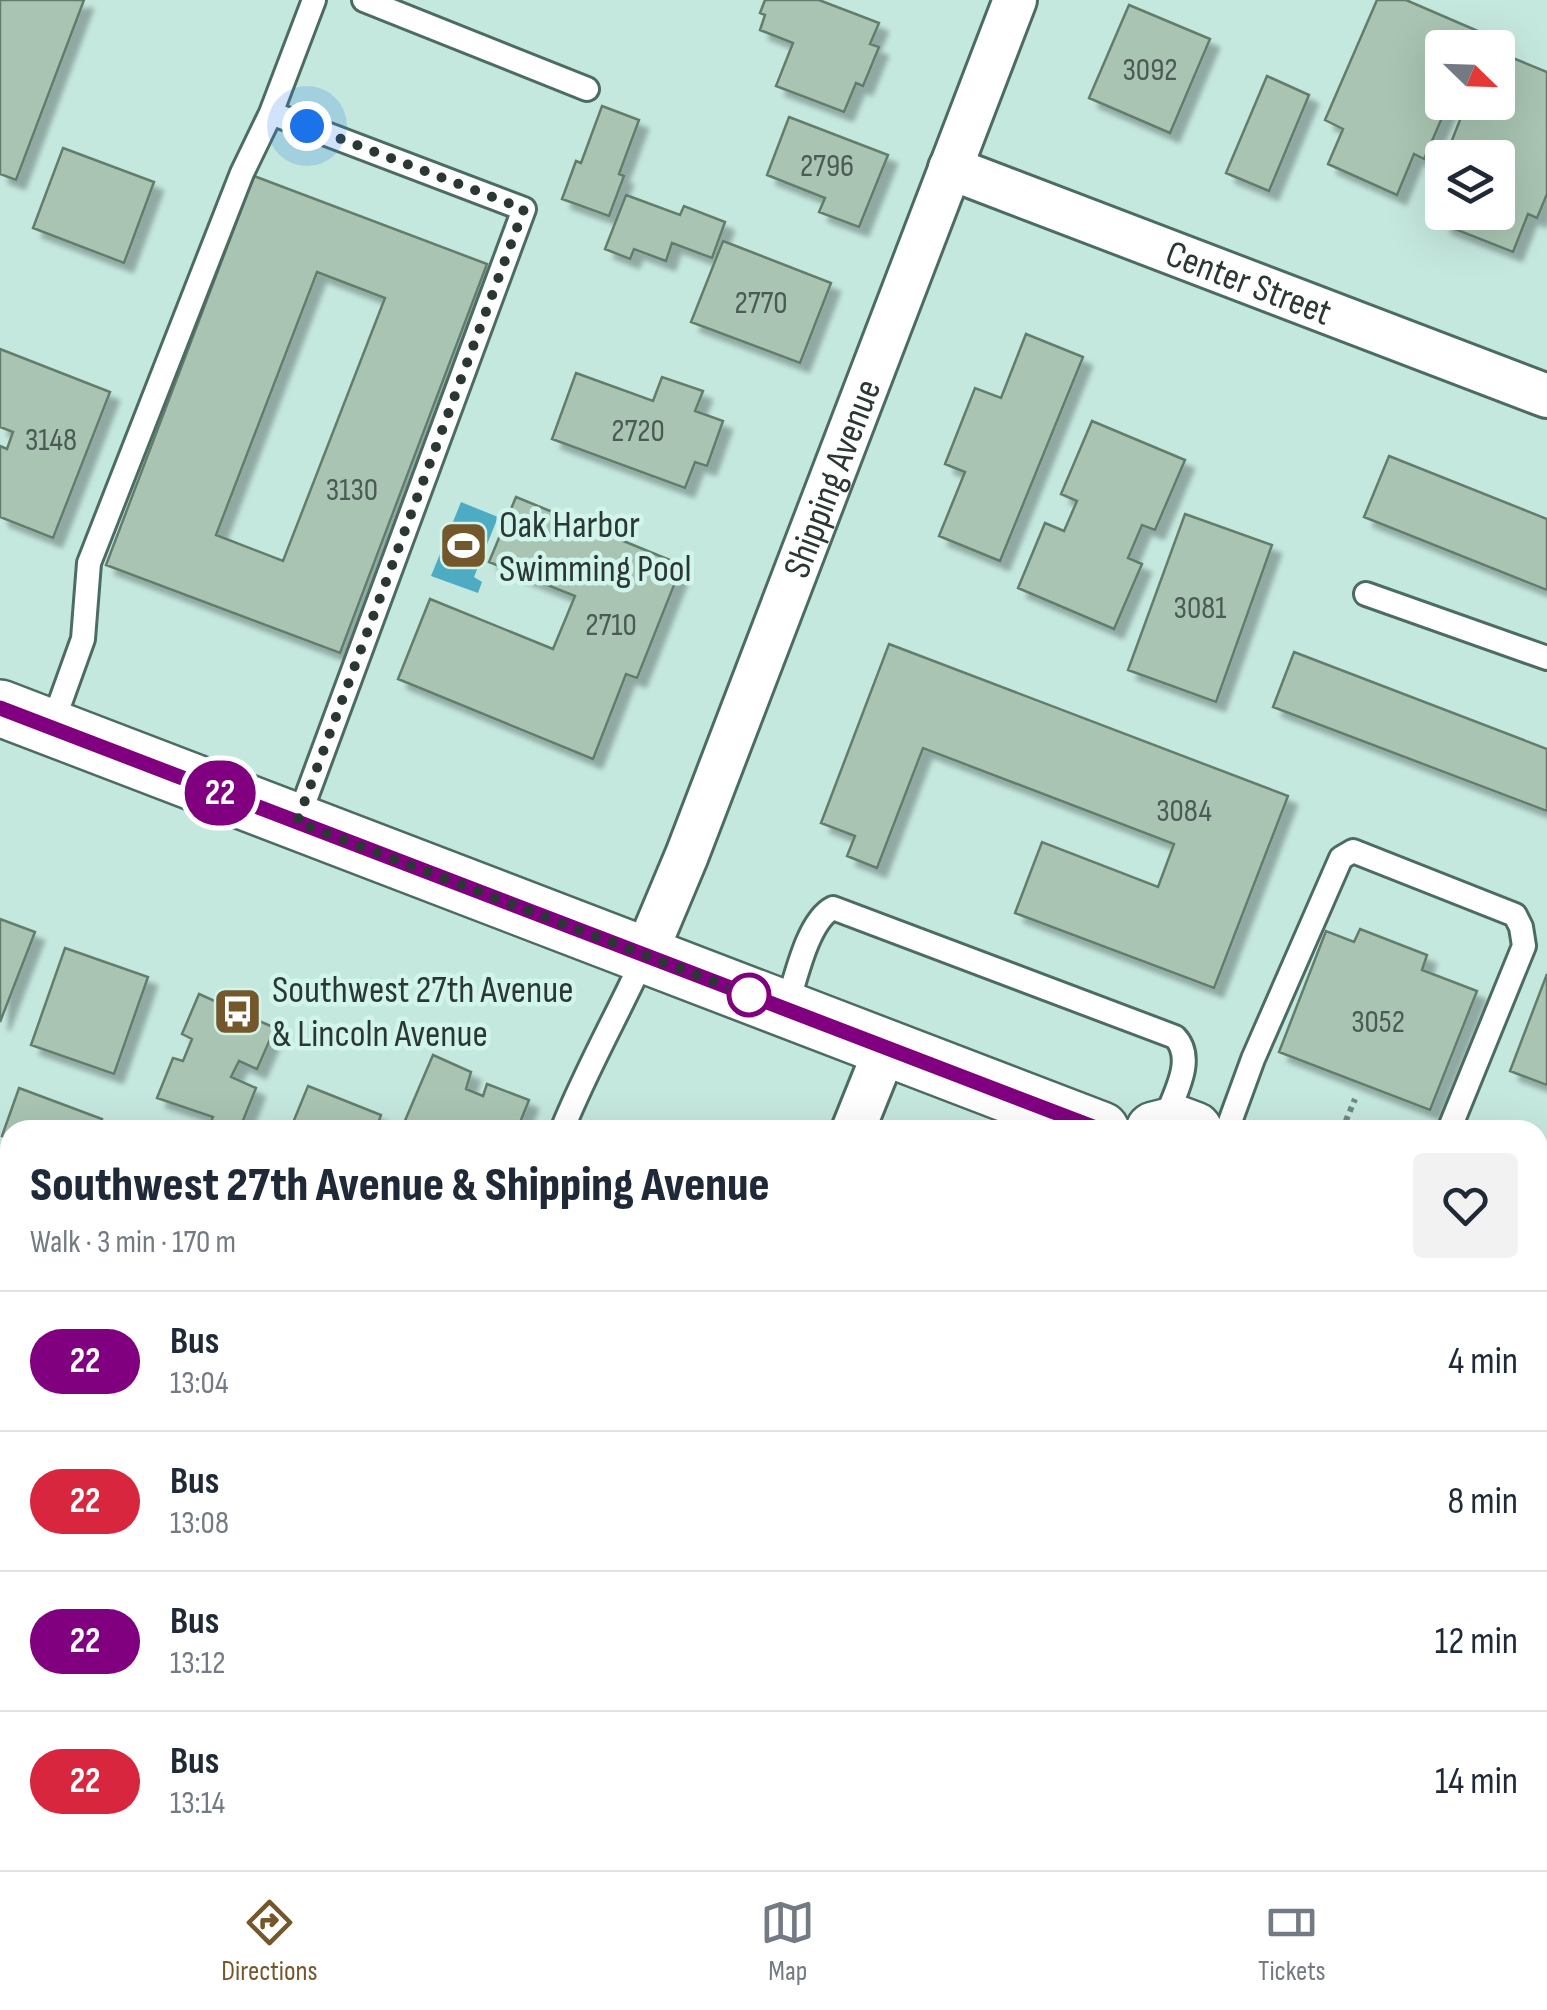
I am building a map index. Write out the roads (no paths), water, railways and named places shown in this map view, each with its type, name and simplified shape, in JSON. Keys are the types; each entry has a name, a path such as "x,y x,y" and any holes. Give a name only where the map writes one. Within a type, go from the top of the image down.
{"main road":[{"path":"0,708 1075,1120"}],"street":[{"name":"Shipping Avenue","path":"645,956 1015,0"},
{"name":"Center Street","path":"950,168 1547,396"},
{"path":"857,1120 886,1048"}],"lane":[{"path":"51,728 83,640 90,563 242,172 271,113 314,0"},
{"path":"364,0 586,89"},
{"path":"271,113 524,209 297,822"},
{"path":"1366,594 1547,658"},
{"path":"1231,1120 1341,858 1353,851 1514,915 1522,927 1524,946 1453,1120"},
{"path":"786,1009 812,934 824,913 833,908 1175,1037 1184,1046 1186,1062 1172,1120"},
{"path":"566,1120 586,1071 611,1029 645,956"}],"water":[{"name":"Oak Harbor Swimming Pool","path":"461,502 498,517 474,577 482,582 478,593 431,576"}],"place":[{"name":"Oak Harbor Swimming Pool","path":"464,546"},
{"name":"Southwest 27th Avenue & Lincoln Avenue","path":"237,1011"}]}
